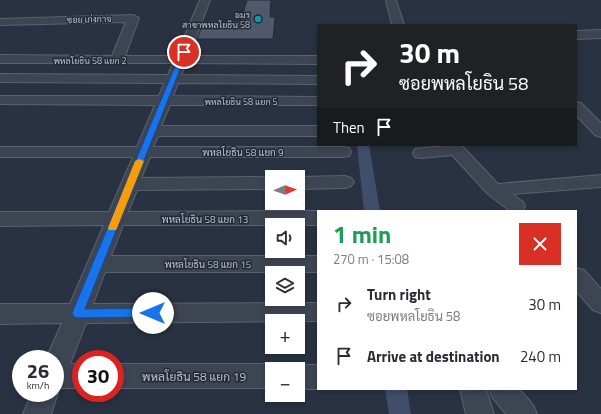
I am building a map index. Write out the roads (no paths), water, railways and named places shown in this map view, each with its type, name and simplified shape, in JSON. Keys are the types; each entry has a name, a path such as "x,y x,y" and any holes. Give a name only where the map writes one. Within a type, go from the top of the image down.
{"street":[{"path":"63,350 205,0"},
{"path":"383,0 390,24"},
{"path":"391,0 398,24"},
{"name":"ซอย เก่งกาจ","path":"0,22 133,18 117,60"},
{"path":"580,35 598,39"},
{"name":"พหลโยธิน 58 แยก 2","path":"0,59 317,60"},
{"path":"0,78 317,80"},
{"name":"พหลโยธิน 58 แยก 5","path":"0,100 317,101"},
{"path":"577,107 601,132"},
{"path":"152,132 317,132"},
{"name":"พหลโยธิน 58 แยก 9","path":"0,152 143,152 229,145 343,152"},
{"path":"421,153 459,147 501,189 518,209"},
{"path":"501,189 601,181"},
{"path":"305,183 345,182"},
{"path":"130,184 265,183"},
{"name":"พหลโยธิน 58 แยก 13","path":"0,219 317,218"},
{"name":"พหลโยธิน 58 แยก 15","path":"98,264 317,264"},
{"path":"577,277 601,304"},
{"path":"0,314 317,312"},
{"name":"พหลโยธิน 58 แยก 19","path":"124,376 265,376"},
{"path":"305,376 317,377"},
{"path":"473,390 480,414"},
{"path":"503,390 523,414"},
{"path":"37,414 42,402"}],"waterway":[{"path":"363,146 372,210"},
{"path":"396,390 400,414"}],"place":[{"name":"อมร สาขาพหลโยธิน 58","path":"258,19"}]}
